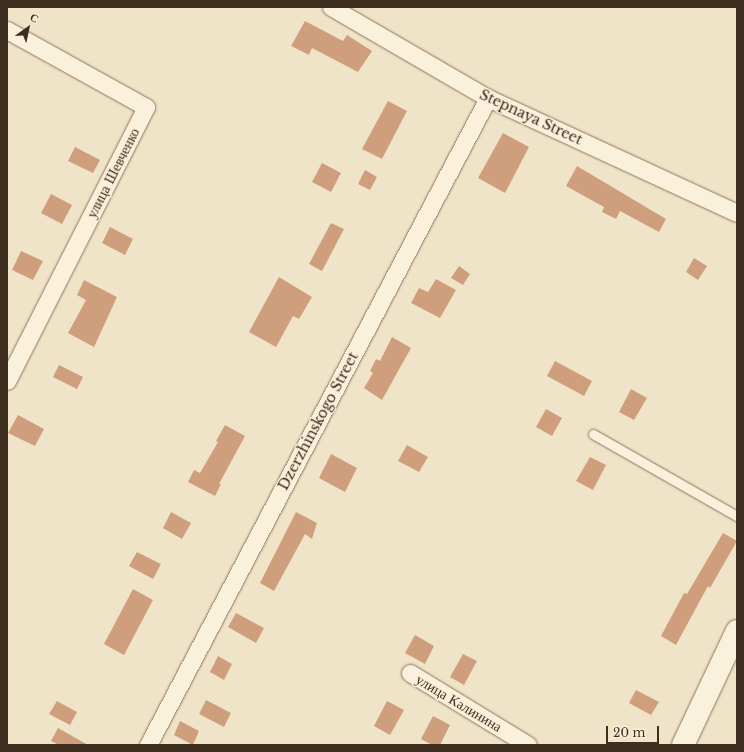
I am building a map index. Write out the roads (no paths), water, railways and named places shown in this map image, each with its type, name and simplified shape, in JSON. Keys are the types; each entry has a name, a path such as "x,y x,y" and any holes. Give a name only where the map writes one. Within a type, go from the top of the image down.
{"street":[{"name":"Stepnaya Street","path":"331,7 488,98 737,213"},
{"name":"улица Шевченко","path":"7,30 146,107 7,380"},
{"name":"Dzerzhinskogo Street","path":"148,745 488,98"},
{"path":"683,745 737,631"},
{"name":"улица Калинина","path":"410,673 528,745"}],"lane":[{"path":"593,434 737,516"}]}
